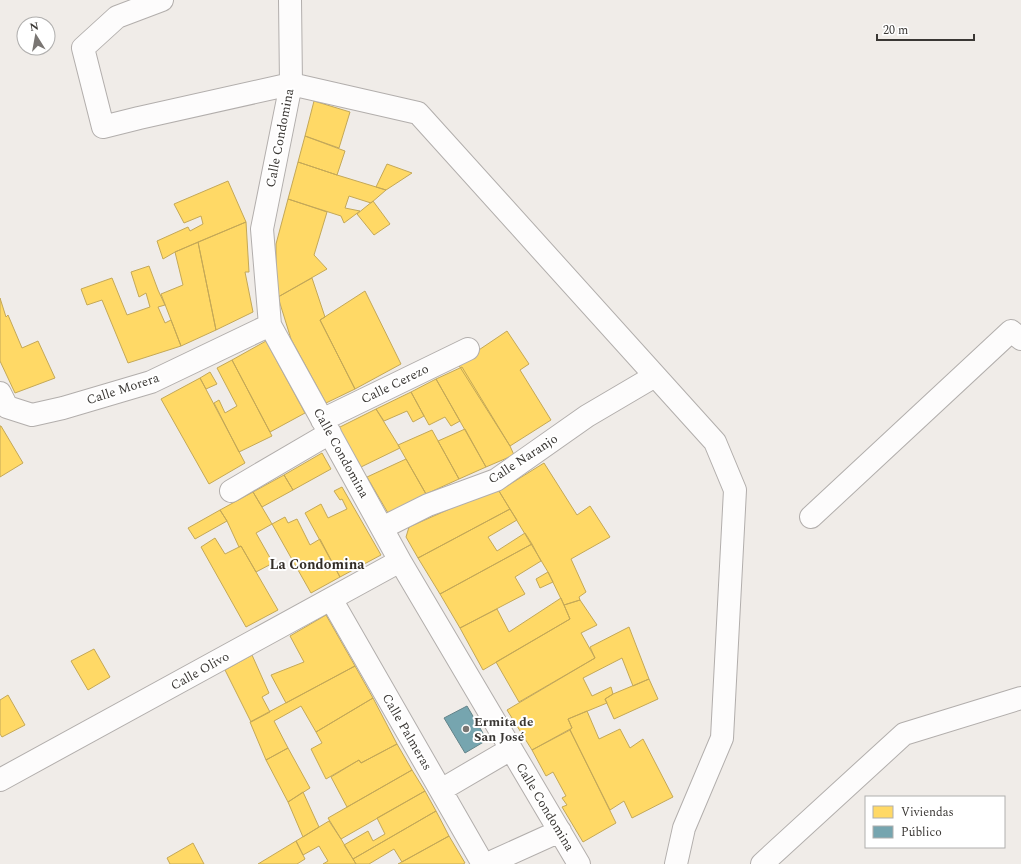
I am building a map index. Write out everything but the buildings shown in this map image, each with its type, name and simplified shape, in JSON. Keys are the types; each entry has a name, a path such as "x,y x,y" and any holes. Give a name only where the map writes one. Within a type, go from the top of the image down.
{"street":[{"path":"162,0 117,17 83,48 103,127 291,84 418,113 715,442 735,490 722,738 684,828 676,864"},
{"name":"Calle Condomina","path":"290,0 291,84 262,229 270,325 400,561 579,864"},
{"name":"Calle Morera","path":"0,393 7,407 32,415 63,408 151,382 270,325"},
{"path":"811,516 1011,330 1021,339"},
{"name":"Calle Cerezo","path":"231,491 326,427 468,348"},
{"name":"Calle Naranjo","path":"382,528 428,505 496,480 587,416 655,376"},
{"name":"Calle Olivo","path":"0,780 400,561"},
{"name":"Calle Palmeras","path":"331,599 483,864"},
{"path":"762,864 904,734 1021,698"},
{"path":"441,790 511,749"},
{"path":"487,864 560,831"}],"place":[{"name":"Ermita de San José","path":"466,729"}],"district":[{"name":"La Condomina","path":"317,564"}]}
